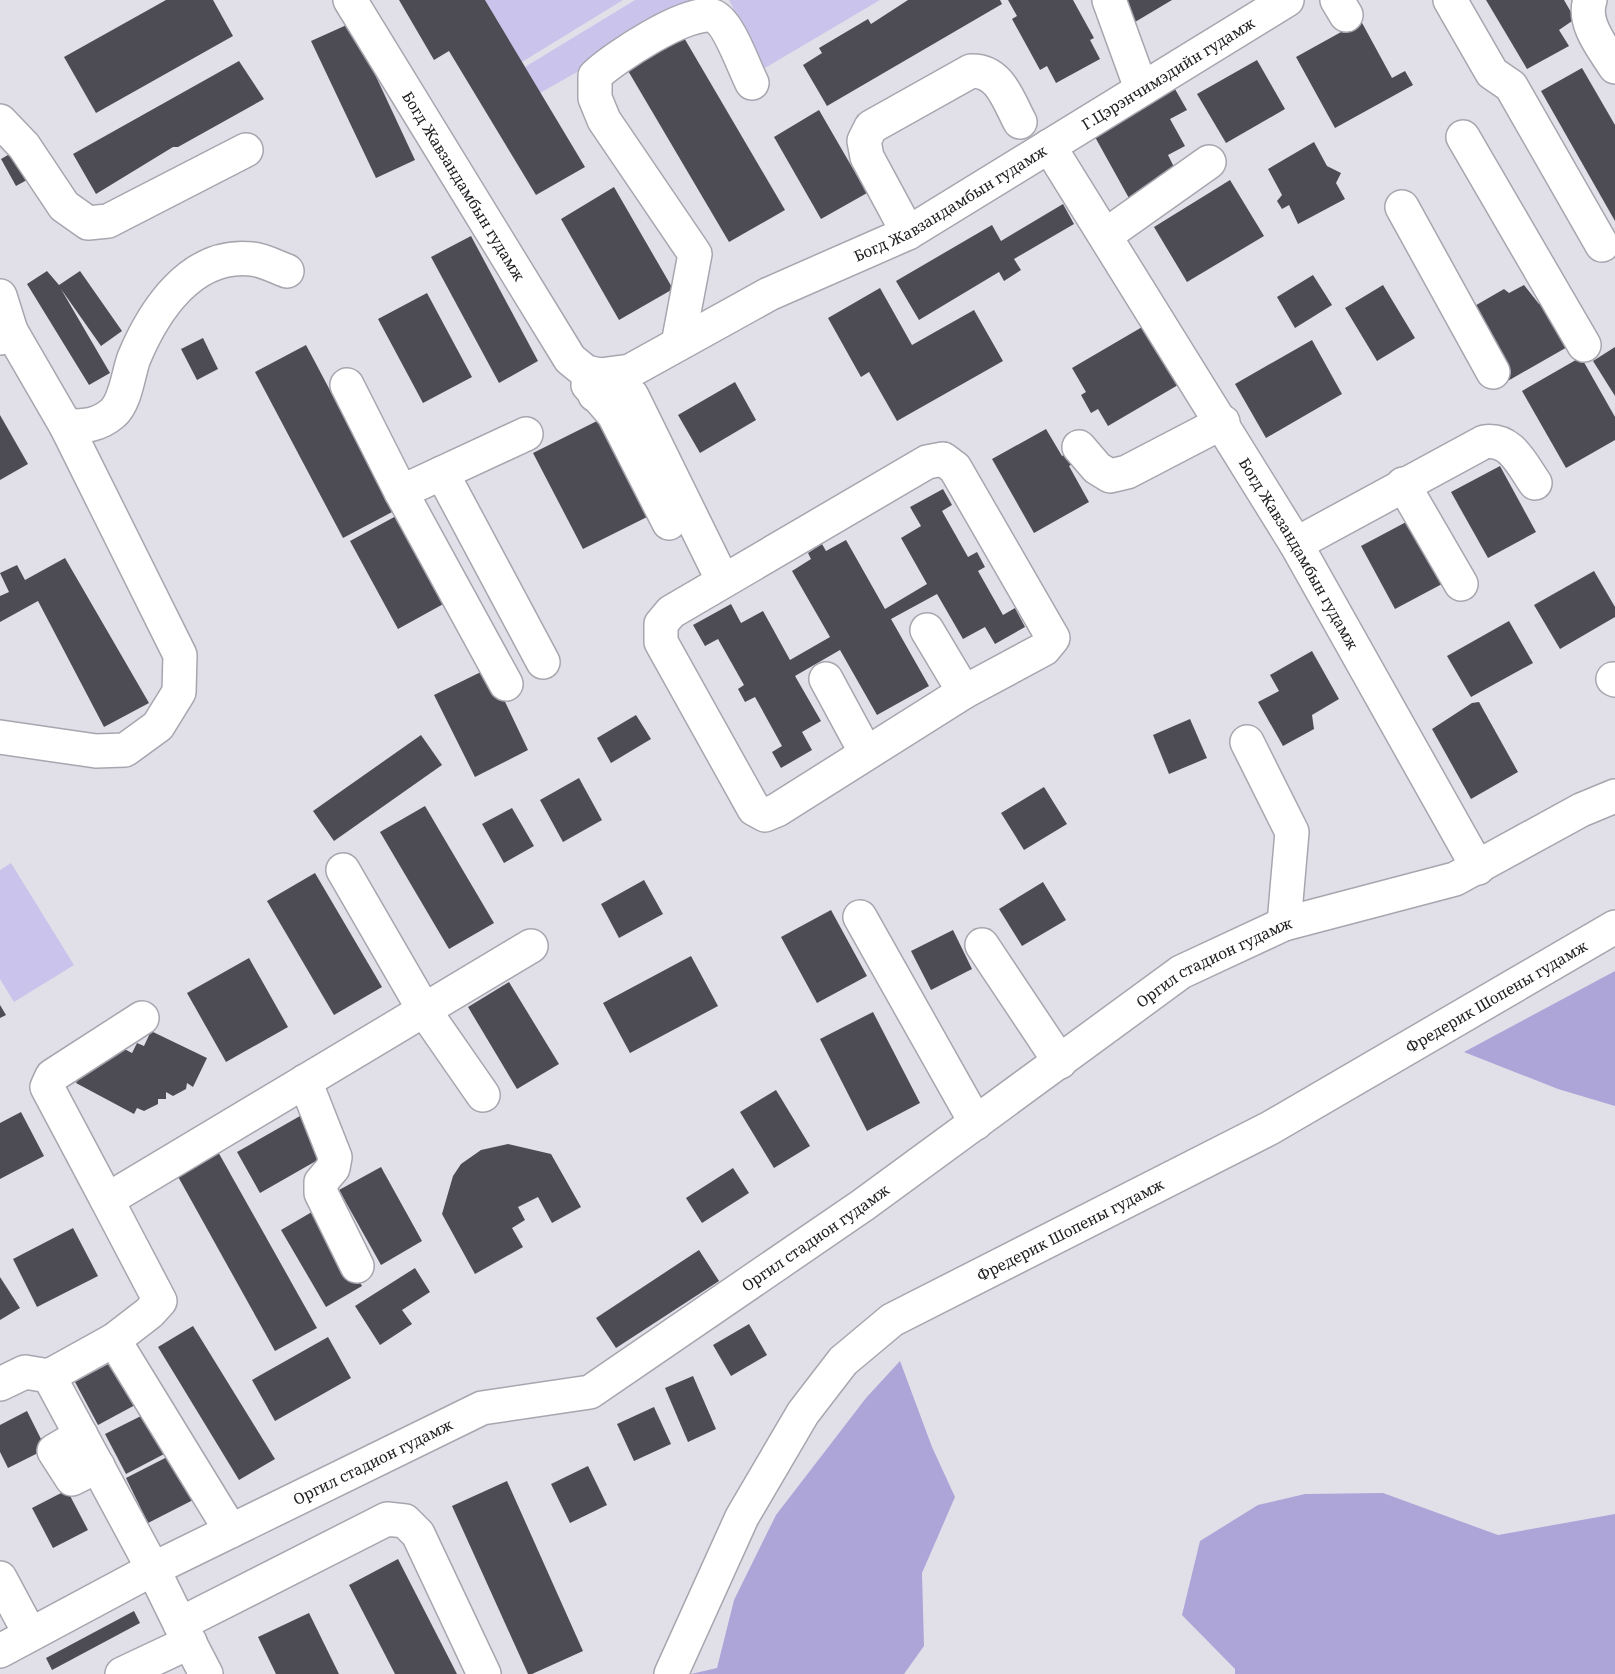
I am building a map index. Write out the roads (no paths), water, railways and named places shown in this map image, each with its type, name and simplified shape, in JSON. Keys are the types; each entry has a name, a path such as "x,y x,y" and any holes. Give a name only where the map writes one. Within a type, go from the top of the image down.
{"street":[{"name":"Богд Жавзандамбын гудамж","path":"350,0 570,359 586,372 613,375 630,371 769,294 908,233 1049,146 1223,422 1296,544 1478,868"},
{"path":"1109,0 1141,88"},
{"name":"Г.Цэрэнчимэдийн гудамж","path":"1049,146 1287,0"},
{"path":"1450,0 1492,73 1510,86 1602,245"},
{"path":"1590,0 1589,16 1593,30 1615,67"},
{"path":"678,344 695,254 604,120 595,98 596,76 608,64 685,20 700,15 714,16 726,27 752,83"},
{"path":"908,233 867,157 864,141 871,127 971,71 987,73 994,78 1020,122"},
{"path":"0,121 24,146 64,206 88,223 108,221 246,150"},
{"path":"1463,136 1584,345"},
{"path":"1106,235 1209,162"},
{"path":"1402,207 1493,372"},
{"path":"66,426 93,426 114,412 134,358 160,308 187,278 219,262 252,259 287,271"},
{"path":"0,296 6,334 66,426 180,655 178,692 158,726 124,750 96,751 0,737"},
{"path":"570,359 595,395 614,415 669,523"},
{"path":"347,385 401,492 506,684"},
{"path":"595,395 632,396 723,581"},
{"path":"1079,447 1097,468 1110,476 1127,472 1223,422"},
{"path":"401,492 526,434"},
{"path":"1296,544 1484,442 1496,440 1508,446 1535,483"},
{"path":"943,459 955,468 1053,638 1044,649 964,692 777,810 765,815 754,809 661,642 661,624 671,612 723,581 927,462 943,459"},
{"path":"442,473 543,662"},
{"path":"1403,484 1461,584"},
{"path":"927,630 964,692"},
{"path":"826,679 866,753"},
{"path":"1247,742 1292,832 1284,924"},
{"name":"Оргил стадион гудамж","path":"0,1651 153,1569 482,1407 590,1392 863,1205 1181,972 1284,924 1455,879 1576,813 1615,796"},
{"path":"343,870 424,1010 483,1095"},
{"path":"860,916 976,1123"},
{"name":"Фредерик Шопены гудамж","path":"671,1674 742,1517 802,1413 843,1361 892,1320 1270,1128 1615,927"},
{"path":"982,945 1060,1062"},
{"path":"107,1200 531,946"},
{"path":"0,1384 26,1372 49,1376 114,1340 149,1313 160,1301 47,1087 52,1076 142,1018"},
{"path":"305,1081 335,1157 333,1168 321,1182 321,1193 357,1266"},
{"path":"114,1340 231,1531"},
{"path":"49,1376 153,1569 206,1674"},
{"path":"122,1674 185,1633 387,1519 405,1521 418,1534 484,1674"},
{"path":"0,1578 30,1634"}]}
